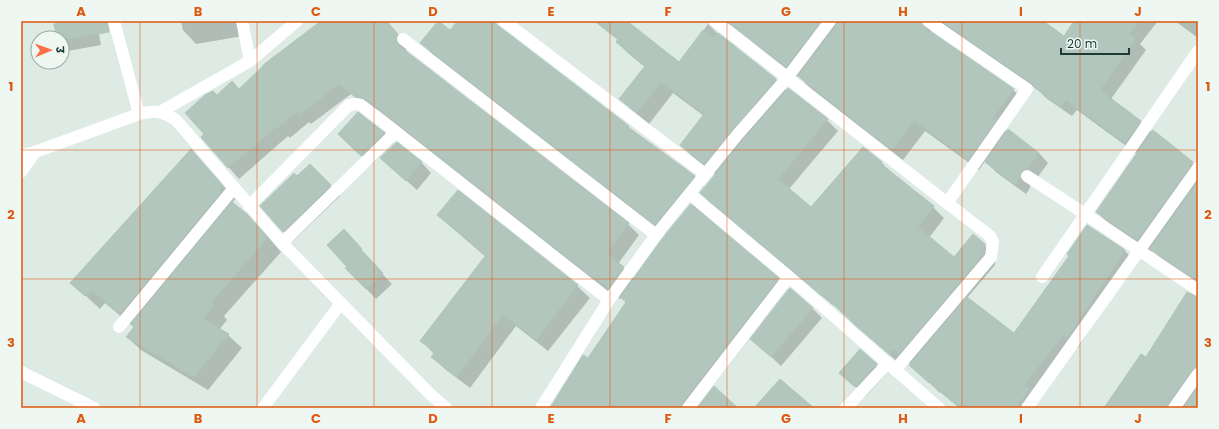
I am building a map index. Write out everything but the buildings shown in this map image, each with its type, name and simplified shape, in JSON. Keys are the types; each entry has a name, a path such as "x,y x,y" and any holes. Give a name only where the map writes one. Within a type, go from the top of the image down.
{"street":[{"path":"114,21 139,114"},
{"path":"242,21 250,61"},
{"path":"160,112 250,61 297,21"},
{"path":"504,21 705,174"},
{"path":"715,21 990,236 993,242 991,257 892,367 846,408"},
{"path":"541,408 609,300 656,234 738,134 787,78 830,21"},
{"path":"928,21 1027,89 946,203"},
{"path":"403,39 656,234"},
{"path":"1042,276 1198,51"},
{"path":"249,206 349,105 361,105 609,300"},
{"path":"21,155 35,152 139,114 151,111 168,114 176,120 282,243 429,393 446,408"},
{"path":"282,243 396,132"},
{"path":"21,172 35,152"},
{"path":"1027,408 1198,168"},
{"path":"1026,176 1198,290"},
{"path":"119,327 234,188"},
{"path":"690,194 789,277 939,408"},
{"path":"688,408 789,277"},
{"path":"263,408 341,303"},
{"path":"21,372 94,408"},
{"path":"1174,408 1198,374"},
{"path":"429,393 431,408"}]}
